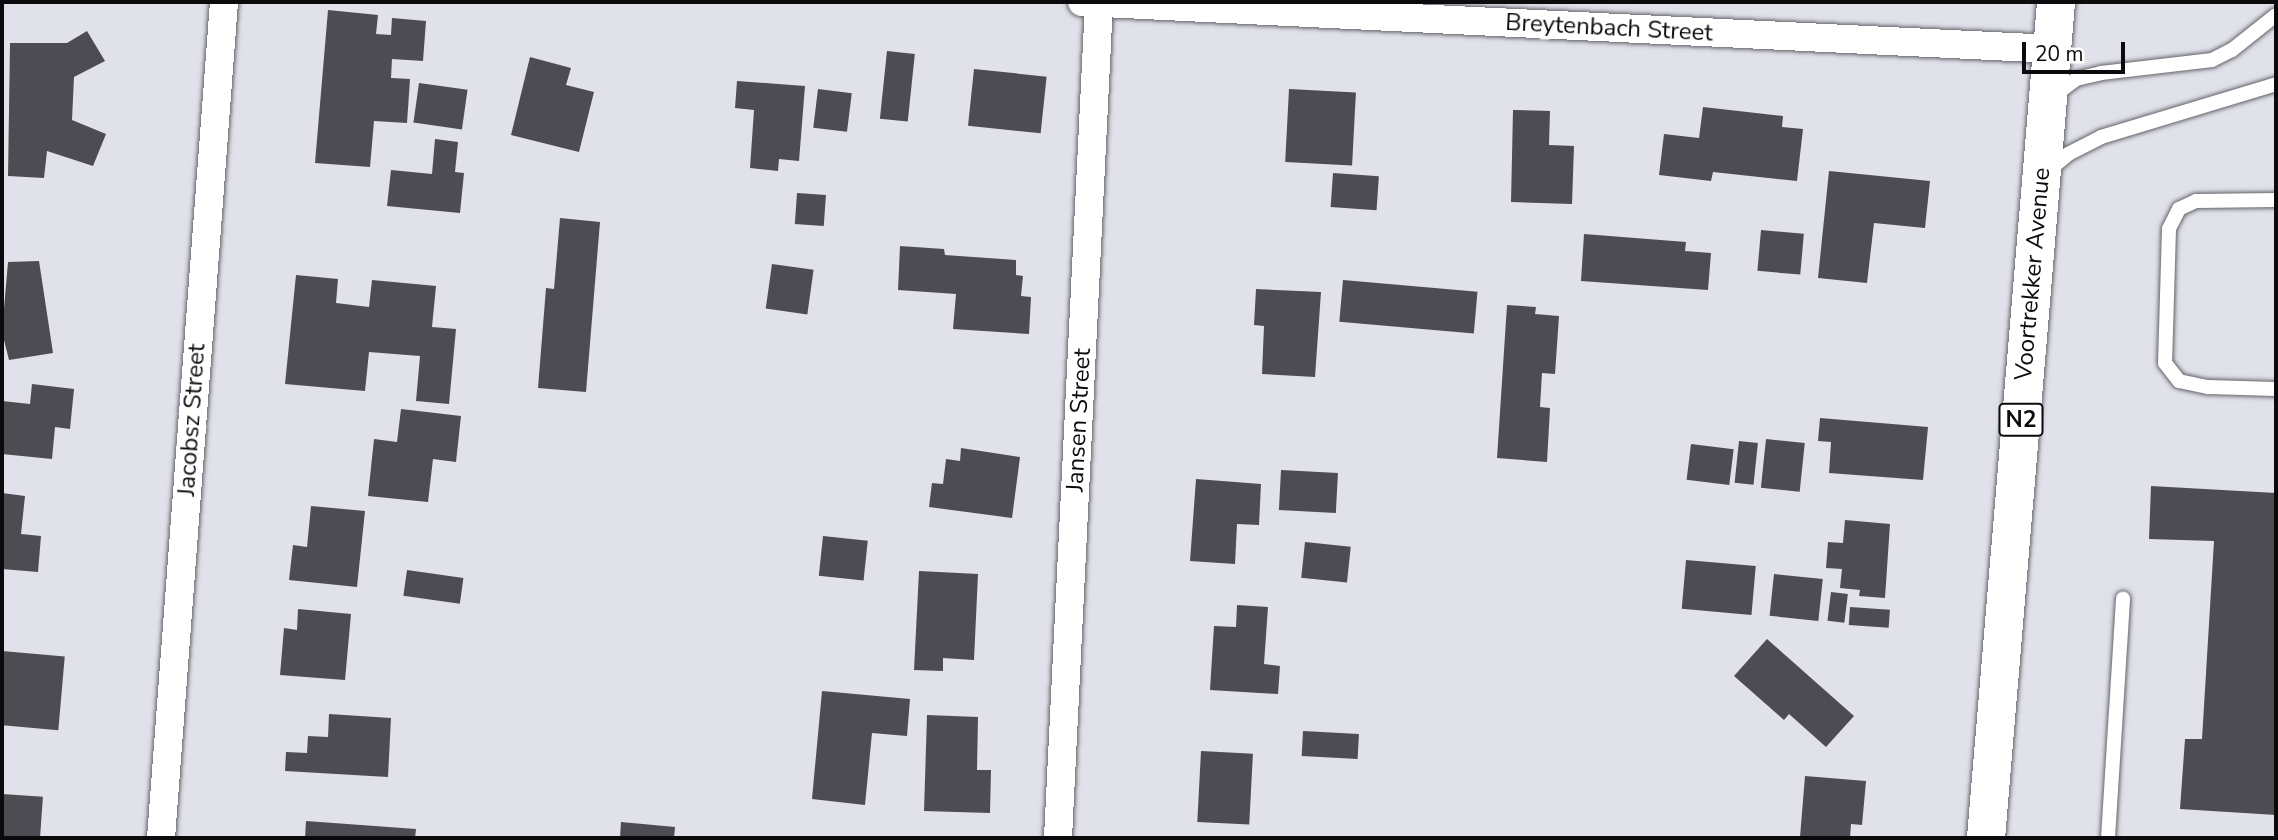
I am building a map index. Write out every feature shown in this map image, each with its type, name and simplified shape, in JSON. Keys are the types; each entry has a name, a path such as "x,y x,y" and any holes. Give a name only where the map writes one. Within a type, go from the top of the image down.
{"highway":[{"name":"Voortrekker Avenue","path":"1986,838 2056,2"}],"street":[{"name":"Jacobsz Street","path":"161,838 224,2"},
{"name":"Breytenbach Street","path":"1094,2 2053,49"},
{"name":"Jansen Street","path":"1058,838 1094,2"}],"lane":[{"path":"2048,100 2076,79 2212,60 2232,50 2276,15"},
{"path":"2041,177 2068,153 2101,137 2269,85 2276,71"},
{"path":"2276,200 2196,201 2179,209 2169,229 2165,363 2179,381 2208,387 2276,389"},
{"path":"2108,838 2123,598"}],"building":[{"path":"328,10 378,15 376,34 391,35 392,18 426,21 423,61 392,59 391,78 410,79 407,123 374,121 370,167 315,163"},
{"path":"87,31 105,61 74,77 72,120 106,134 93,166 47,151 44,178 8,176 10,43 67,43"},
{"path":"887,51 915,54 908,122 880,119"},
{"path":"530,57 571,68 566,85 594,92 579,152 511,135"},
{"path":"974,69 1047,77 1041,133 968,126"},
{"path":"737,81 805,86 799,161 779,159 778,171 750,168 754,110 735,108"},
{"path":"419,83 468,90 462,129 413,123"},
{"path":"818,89 852,93 847,132 813,128"},
{"path":"1289,89 1356,93 1352,165 1285,162"},
{"path":"1703,107 1783,116 1782,127 1803,129 1797,181 1713,172 1711,181 1659,175 1664,134 1699,138"},
{"path":"1513,110 1550,111 1549,145 1574,146 1572,204 1511,202"},
{"path":"435,139 458,142 455,172 464,173 460,213 387,206 391,170 432,174"},
{"path":"1829,171 1930,181 1925,228 1874,223 1867,283 1818,278"},
{"path":"1333,173 1379,176 1377,210 1331,207"},
{"path":"797,193 826,195 824,226 795,224"},
{"path":"560,218 600,222 586,392 538,388 546,288 554,289"},
{"path":"1761,230 1804,234 1800,275 1757,271"},
{"path":"1584,234 1686,242 1685,251 1711,253 1708,290 1581,281"},
{"path":"900,246 944,249 945,255 1016,260 1016,275 1023,276 1021,296 1031,297 1029,334 953,329 956,294 898,290"},
{"path":"39,261 53,353 9,360 2,332 8,262"},
{"path":"772,264 814,270 807,314 766,309"},
{"path":"296,275 338,279 336,303 369,307 372,280 436,286 432,327 456,329 449,404 416,401 420,356 369,352 365,391 285,384"},
{"path":"1343,280 1477,292 1474,334 1339,322"},
{"path":"1256,289 1321,292 1315,377 1262,374 1264,326 1254,325"},
{"path":"1507,305 1536,307 1535,314 1559,316 1555,374 1542,373 1540,407 1550,408 1547,462 1497,458"},
{"path":"32,384 74,389 70,429 55,427 52,459 2,454 2,401 30,404"},
{"path":"401,409 461,416 456,462 433,459 428,502 368,496 374,439 397,442"},
{"path":"1820,418 1928,427 1923,480 1829,473 1831,442 1818,441"},
{"path":"1766,439 1805,443 1800,492 1761,488"},
{"path":"1739,441 1758,443 1754,485 1735,483"},
{"path":"1691,444 1734,449 1729,485 1687,480"},
{"path":"961,448 1020,457 1012,518 929,507 932,483 943,484 946,459 960,461"},
{"path":"1281,470 1338,473 1336,513 1279,510"},
{"path":"1196,479 1261,484 1259,525 1237,524 1235,564 1190,561"},
{"path":"2151,486 2276,493 2276,815 2180,809 2185,739 2202,739 2214,541 2149,539"},
{"path":"2,493 25,496 21,534 41,536 38,572 2,569"},
{"path":"311,506 365,511 357,587 289,580 293,545 307,547"},
{"path":"1845,520 1890,524 1885,598 1859,596 1860,590 1840,588 1842,569 1826,568 1828,542 1843,543"},
{"path":"823,536 868,541 864,580 819,576"},
{"path":"1305,542 1351,547 1347,583 1301,578"},
{"path":"1686,560 1756,566 1751,615 1682,609"},
{"path":"407,570 463,578 460,604 403,596"},
{"path":"919,571 978,574 974,660 943,658 943,671 914,670"},
{"path":"1774,574 1823,579 1818,621 1770,616"},
{"path":"1831,592 1848,594 1844,623 1827,621"},
{"path":"1237,605 1268,607 1264,664 1280,666 1278,694 1210,690 1214,626 1236,627"},
{"path":"1850,607 1890,610 1889,628 1849,625"},
{"path":"298,609 351,614 345,680 280,675 284,628 297,630"},
{"path":"1767,639 1854,716 1826,747 1789,714 1784,720 1734,676"},
{"path":"2,651 65,656 58,730 2,725"},
{"path":"822,691 910,699 907,736 872,733 865,805 812,799"},
{"path":"329,714 391,718 388,777 285,771 286,752 307,753 308,736 328,737"},
{"path":"927,715 978,717 977,770 991,770 990,813 924,811"},
{"path":"1303,731 1359,734 1358,759 1302,756"},
{"path":"1201,751 1253,754 1249,825 1197,822"},
{"path":"1805,776 1866,781 1862,825 1851,824 1850,838 1800,837"},
{"path":"2,794 43,797 40,838 2,838"},
{"path":"306,821 416,829 415,838 305,838"},
{"path":"621,822 675,827 674,838 620,838"}]}
